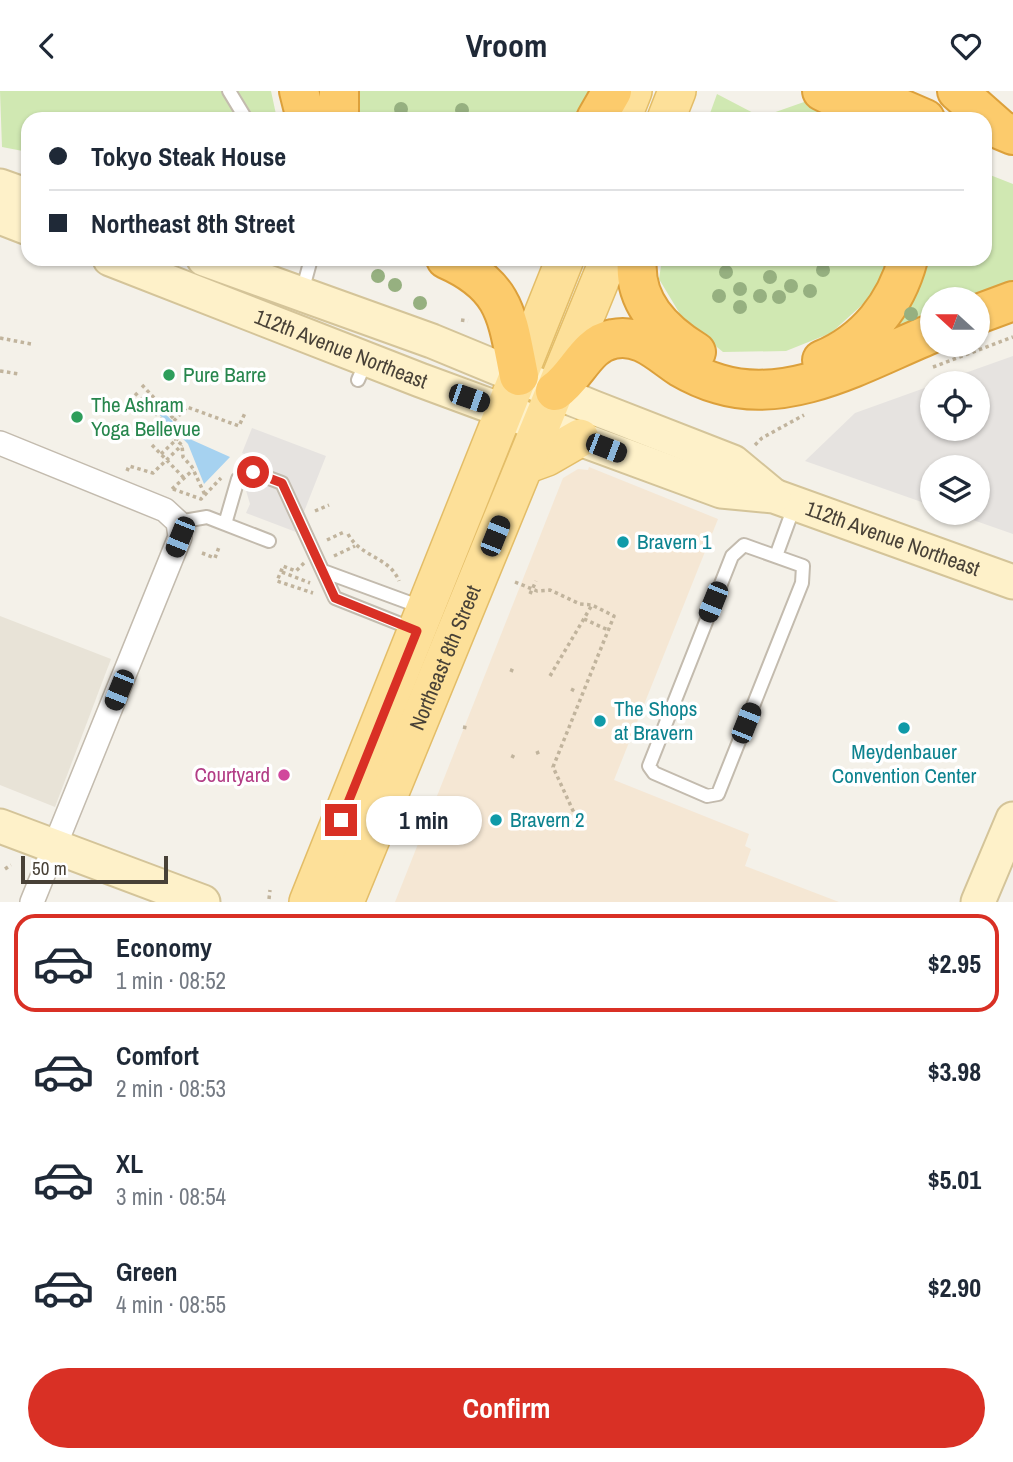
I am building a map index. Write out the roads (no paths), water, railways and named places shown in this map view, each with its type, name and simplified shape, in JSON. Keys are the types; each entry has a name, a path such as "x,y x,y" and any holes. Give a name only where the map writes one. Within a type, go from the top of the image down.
{"highway":[{"path":"299,91 304,112"},
{"path":"339,91 339,112"},
{"path":"600,112 612,91"},
{"path":"822,91 845,102 857,112"},
{"path":"860,91 909,112"},
{"path":"958,91 1013,111"},
{"path":"958,91 981,112"},
{"path":"992,122 1001,130 1013,135"},
{"path":"992,149 1013,159"},
{"path":"462,266 478,278 501,304 512,334 519,376"},
{"path":"637,266 637,281 647,308 669,333 690,349 713,361 747,370 766,371 805,366 853,343 887,307 905,266"},
{"path":"990,310 1013,301"},
{"path":"548,407 592,349 615,338 637,339 682,368 720,384 738,389 769,390 803,386 920,338"}],"main road":[{"path":"625,112 633,91"},
{"path":"0,186 21,194"},
{"path":"0,217 21,225"},
{"name":"112th Avenue Northeast","path":"126,266 363,369 505,411 548,407 733,462 785,500"},
{"name":"112th Avenue Northeast","path":"224,266 519,376 580,438 721,491 785,500 1013,582"},
{"name":"Northeast 8th Street","path":"308,902 562,266"},
{"name":"Northeast 8th Street","path":"345,902 606,266"},
{"path":"525,465 547,457 580,438"},
{"path":"978,902 1013,819"},
{"path":"0,827 203,902"}],"street":[{"path":"0,443 165,510 178,522 180,537 142,615 55,848 32,902"}],"lane":[{"path":"229,91 242,112"},
{"path":"302,293 309,266"},
{"path":"225,524 239,479 253,472 282,483 335,598 421,620"},
{"path":"776,556 785,500"},
{"path":"178,522 207,517 269,541"},
{"path":"744,545 776,556 803,566 802,583 718,794 707,796 654,773 649,766 732,556 744,545"},
{"path":"323,571 421,620"}],"water":[{"path":"154,403 192,440 230,457 204,484 188,444 151,406"}],"place":[{"name":"Pure Barre","path":"169,375"},
{"name":"The Ashram Yoga Bellevue","path":"77,417"},
{"name":"Bravern 1","path":"623,542"},
{"name":"The Shops at Bravern","path":"600,721"},
{"name":"Meydenbauer Convention Center","path":"904,728"},
{"name":"Courtyard","path":"284,775"},
{"name":"Bravern 2","path":"496,820"}]}
